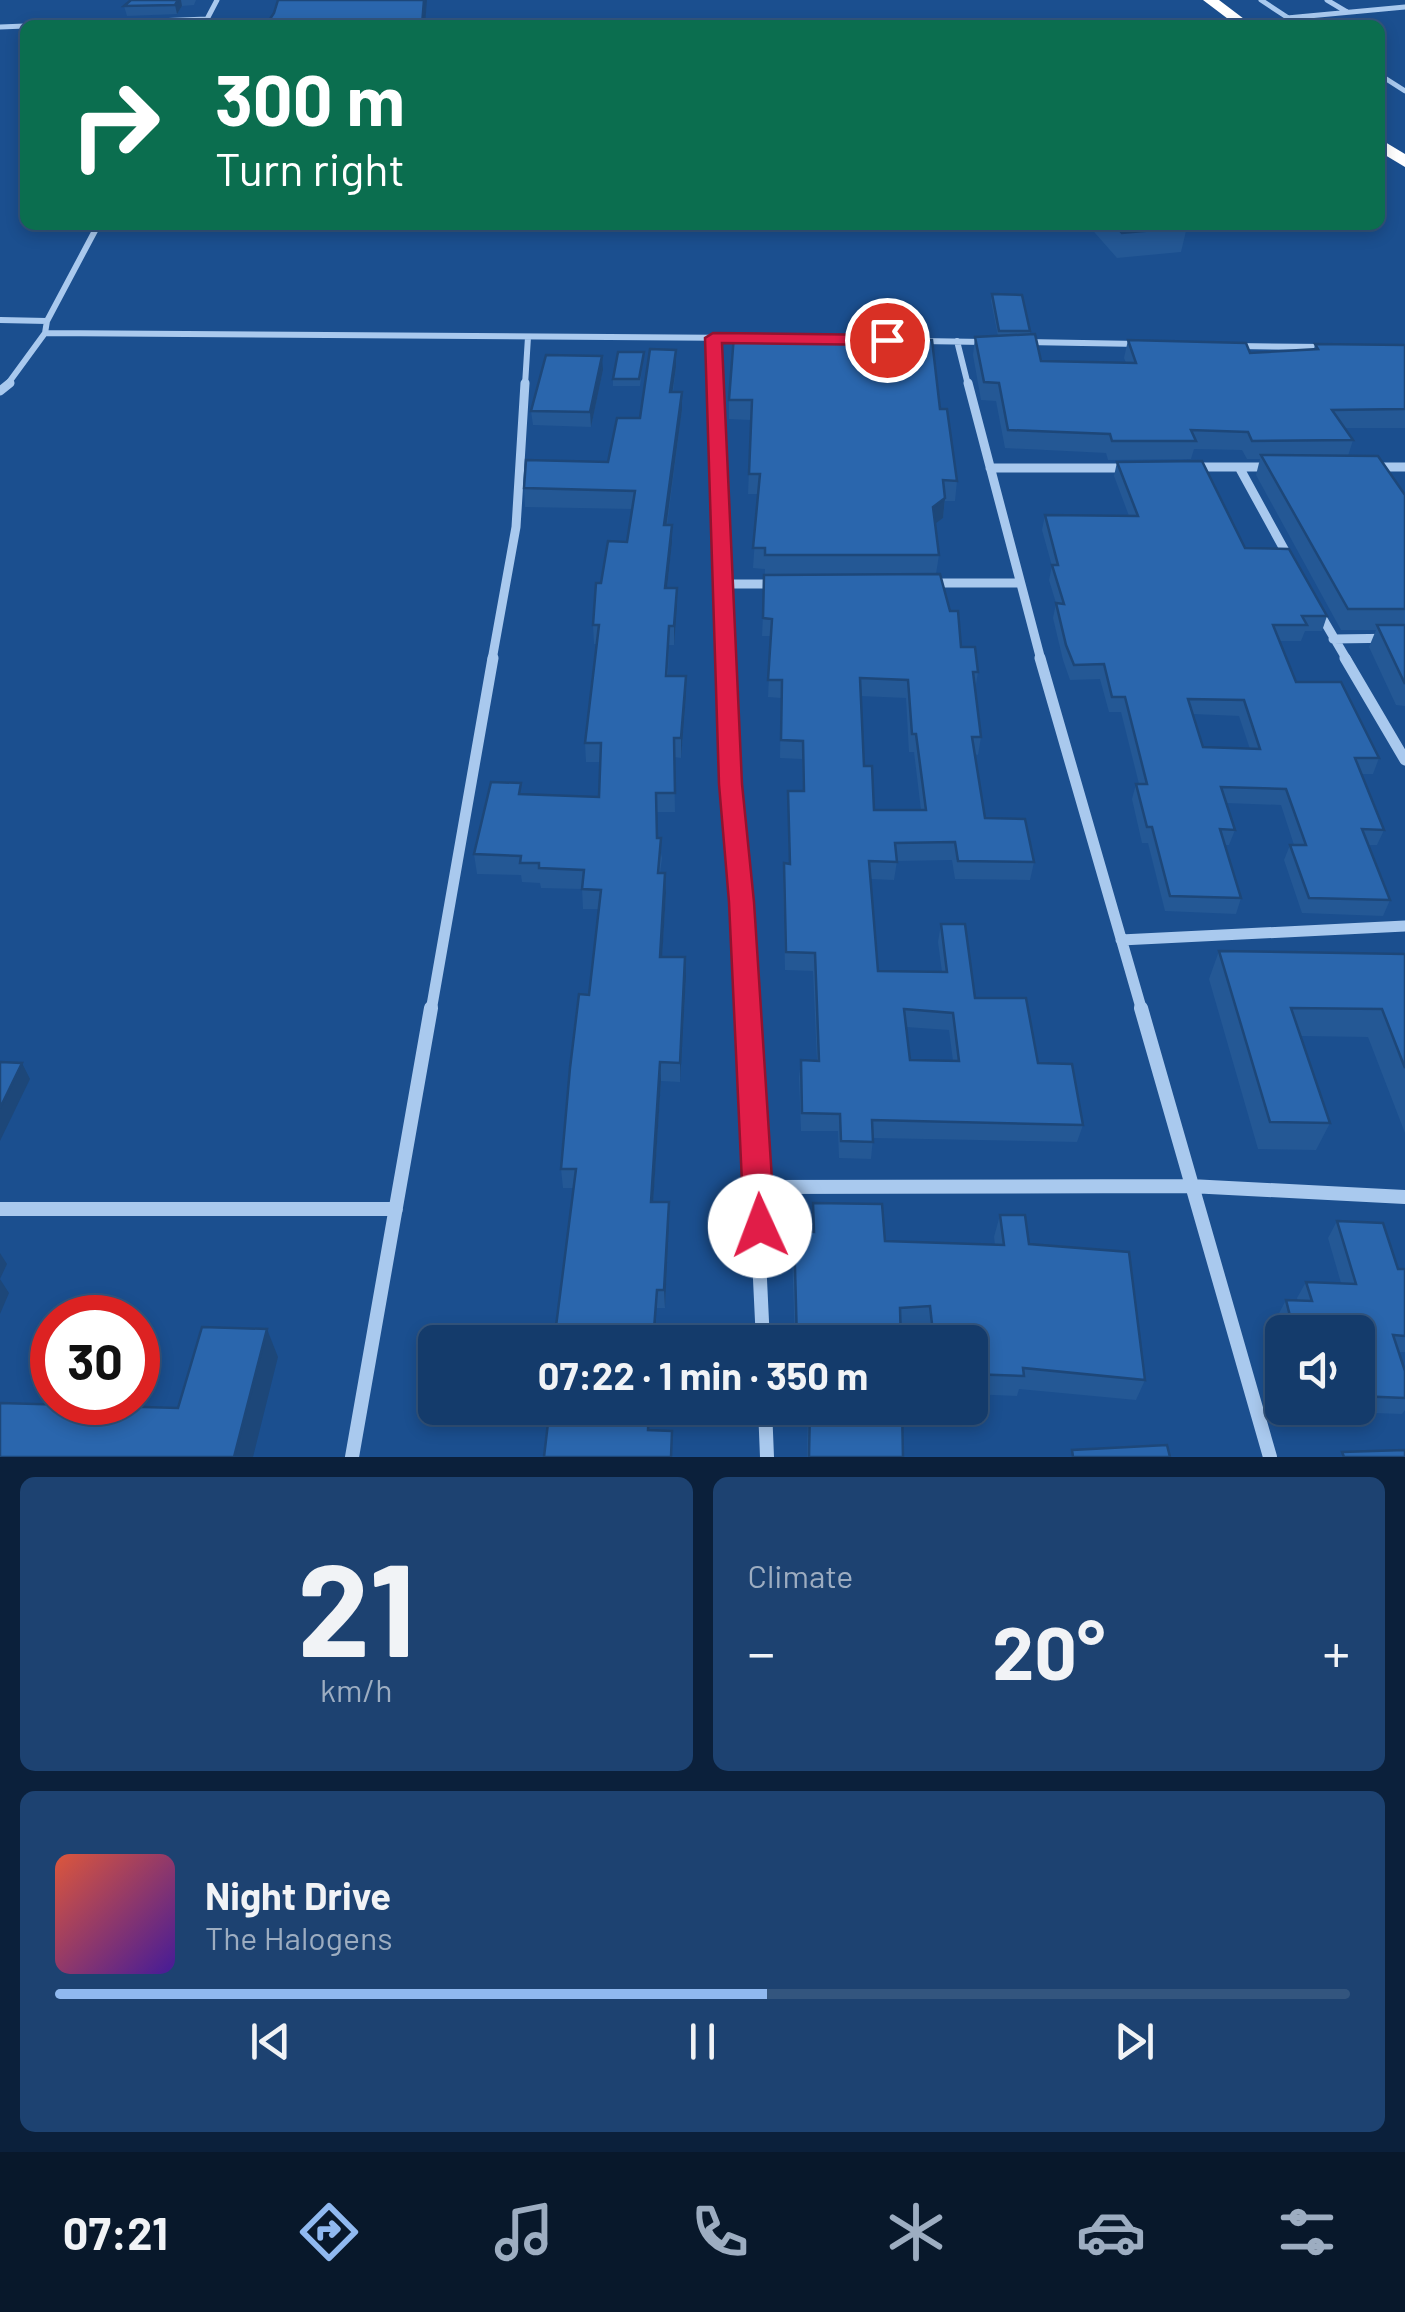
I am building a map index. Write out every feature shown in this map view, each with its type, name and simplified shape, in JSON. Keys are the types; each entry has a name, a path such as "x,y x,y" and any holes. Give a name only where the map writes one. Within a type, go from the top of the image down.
{"highway":[{"path":"1210,0 1238,20"},
{"path":"1196,8 1212,20"}],"street":[{"path":"1261,0 1290,20"},
{"path":"1328,0 1347,12"},
{"path":"1287,18 1405,7"},
{"path":"0,391 14,380 45,333 47,321 95,230"},
{"path":"0,320 47,321"},
{"path":"45,333 751,338"},
{"path":"352,1457 516,527 528,337"},
{"path":"713,338 730,784 758,1187 762,1325"},
{"path":"901,340 996,342"},
{"path":"957,341 1019,583 1270,1457"},
{"path":"1015,342 1152,344"},
{"path":"1230,346 1327,348"},
{"path":"1182,468 1276,467"},
{"path":"1368,467 1405,467"},
{"path":"990,468 1143,468"},
{"path":"1239,468 1296,570"},
{"path":"920,583 1019,583"},
{"path":"721,584 781,584"},
{"path":"1314,604 1405,760"},
{"path":"1333,639 1405,638"},
{"path":"1121,940 1405,926"},
{"path":"758,1187 1190,1186 1405,1196"},
{"path":"0,1208 396,1209"},
{"path":"766,1425 767,1457"}],"building":[{"path":"131,0 178,0 175,5 124,6"},
{"path":"278,0 424,0 422,20 269,20"},
{"path":"992,294 1022,295 1030,331 999,331"},
{"path":"1035,334 1041,361 1136,363 1128,340 1246,343 1250,353 1318,349 1315,344 1405,345 1405,409 1332,410 1353,440 1252,441 1248,432 1191,430 1196,441 1112,441 1110,434 1008,430 999,383 984,382 975,337"},
{"path":"734,335 932,340 940,409 947,409 957,481 943,480 945,498 933,507 939,555 765,555 765,548 753,548 760,474 749,474 752,400 729,400"},
{"path":"650,349 676,350 670,392 682,392 664,525 672,525 665,588 677,588 674,626 669,626 666,676 686,676 681,738 674,738 675,793 656,793 657,838 661,838 658,873 665,873 660,957 685,957 680,1063 660,1062 651,1202 669,1202 664,1290 657,1290 654,1325 556,1325 576,1169 561,1169 570,1068 579,994 589,995 601,890 582,889 584,870 539,868 539,863 520,863 521,856 474,854 491,782 521,783 519,794 599,797 601,743 585,743 599,625 593,625 596,583 601,583 608,541 627,542 635,491 524,488 526,460 608,462 617,418 640,418"},
{"path":"618,352 644,352 639,379 613,379"},
{"path":"546,355 602,356 590,412 531,411"},
{"path":"1261,455 1378,456 1405,495 1405,609 1348,609"},
{"path":"1202,461 1245,548 1289,549 1327,616 1302,616 1307,625 1273,625 1296,682 1341,682 1379,758 1355,758 1384,830 1362,829 1390,900 1309,898 1290,845 1306,845 1286,789 1221,787 1235,830 1220,829 1241,898 1170,896 1136,784 1147,784 1125,697 1112,697 1104,664 1074,665 1066,645 1056,603 1064,604 1052,565 1058,565 1045,515 1138,516 1117,462","holes":["1188,699 1244,700 1260,749 1203,747"]},
{"path":"940,574 950,611 958,611 961,647 975,647 978,672 973,672 981,737 972,737 985,818 1025,819 1034,862 958,861 955,842 895,843 897,862 869,861 878,971 947,972 941,924 965,924 975,998 1026,998 1038,1063 1072,1064 1083,1125 872,1120 873,1142 841,1141 840,1114 802,1113 801,1060 819,1061 815,953 786,952 784,863 790,864 788,791 804,791 803,741 781,740 782,680 768,680 772,619 763,618 764,575","holes":["860,678 908,680 912,734 916,734 926,810 874,810 872,766 864,766","904,1009 953,1013 959,1061 910,1060"]},
{"path":"1377,625 1405,625 1405,684"},
{"path":"1219,951 1405,954 1405,1068 1382,1009 1291,1008 1330,1123 1270,1122"},
{"path":"0,1062 22,1063 0,1108"},
{"path":"813,1203 882,1204 885,1241 1004,1245 1000,1215 1025,1215 1029,1244 1129,1252 1145,1380 1023,1368 1024,1376 988,1375 988,1325 932,1325 930,1306 900,1308 900,1325 797,1325 794,1231 814,1232"},
{"path":"1337,1221 1383,1223 1398,1269 1405,1269 1405,1336 1393,1335 1405,1371 1405,1398 1375,1397 1375,1315 1290,1315 1286,1300 1312,1301 1306,1282 1356,1284"},
{"path":"202,1327 267,1329 234,1457 0,1457 0,1403 30,1404 30,1425 160,1425 160,1407 178,1408"},
{"path":"548,1425 648,1425 648,1430 672,1431 671,1457 544,1457"},
{"path":"810,1425 902,1425 903,1457 809,1457"},
{"path":"1167,1445 1170,1457 1073,1457 1072,1450"},
{"path":"1405,1450 1405,1457 1344,1457 1342,1452"}],"route":[{"path":"760,1226 742,902 730,784 713,338 887,340"}]}
